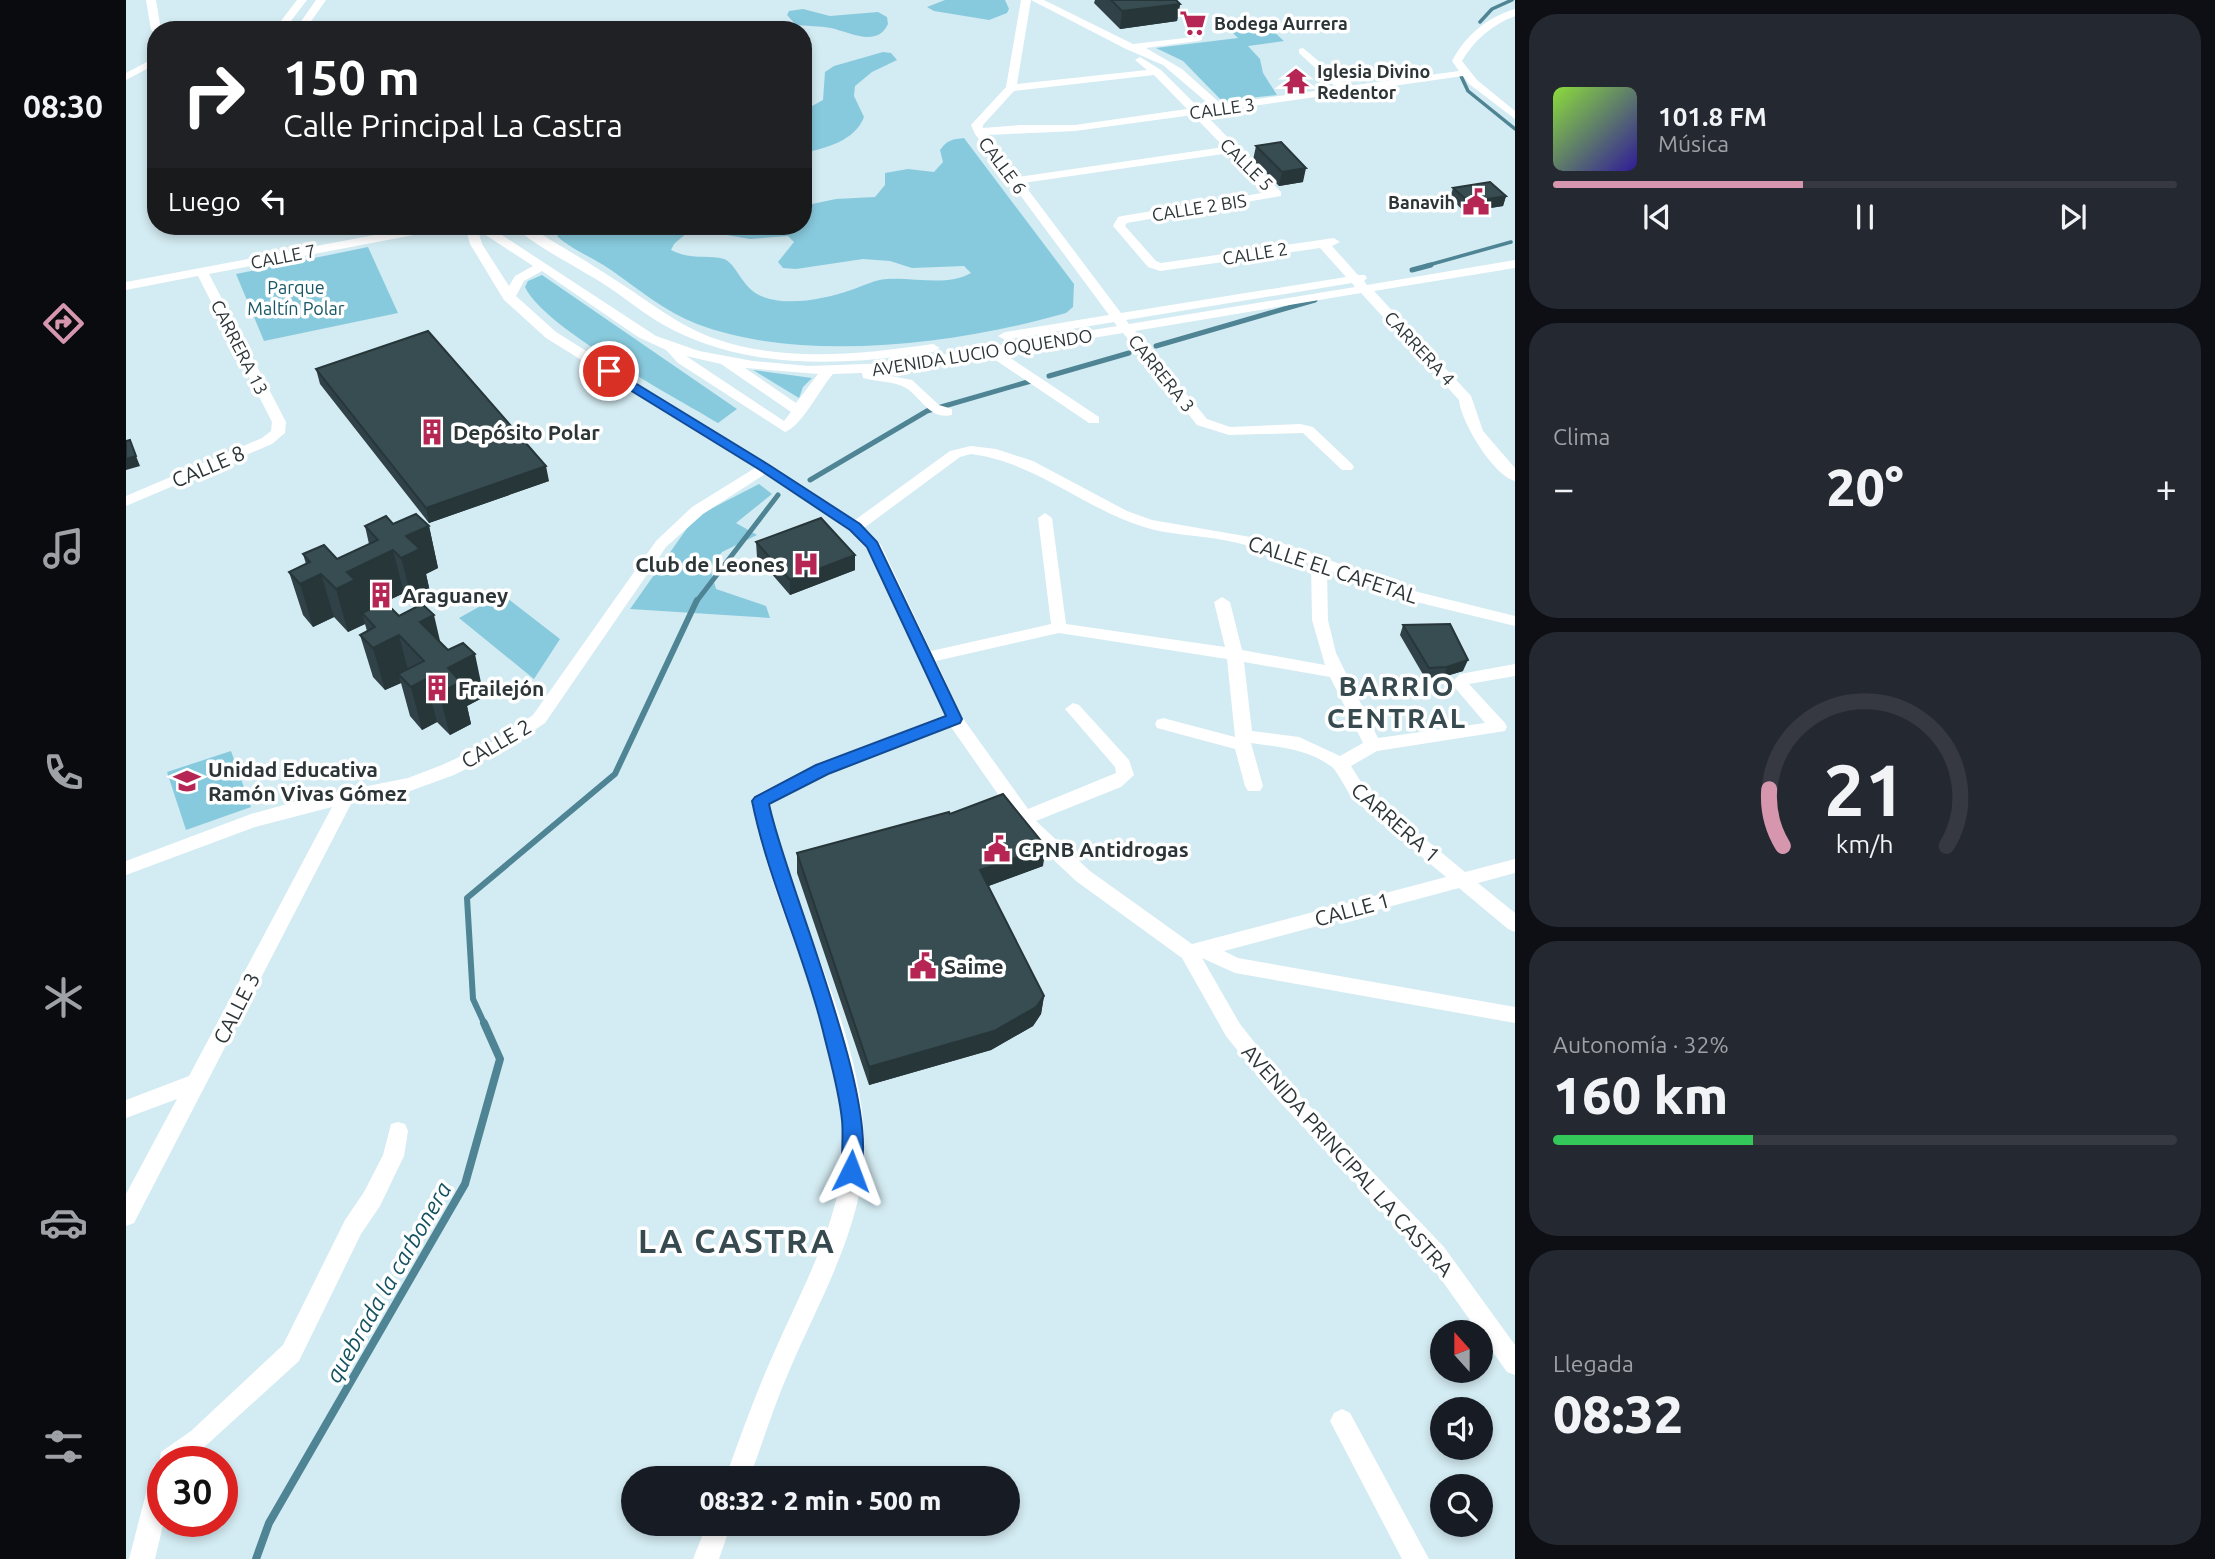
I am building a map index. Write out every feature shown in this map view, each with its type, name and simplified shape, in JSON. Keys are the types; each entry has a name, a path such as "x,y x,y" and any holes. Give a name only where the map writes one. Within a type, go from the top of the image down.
{"street":[{"path":"151,0 154,21"},
{"path":"286,21 302,0"},
{"path":"306,21 321,0"},
{"path":"1026,0 1012,88 1157,72"},
{"name":"CALLE 5","path":"1036,0 1130,47 1145,49 1219,108"},
{"path":"1515,12 1486,25 1464,47 1457,61 1465,73 1515,116"},
{"path":"1130,47 1198,38"},
{"name":"CALLE 5","path":"1130,47 1130,53 1157,72 1277,194"},
{"path":"1303,51 1346,90"},
{"path":"126,63 147,60"},
{"path":"126,77 147,64"},
{"name":"CALLE 3","path":"979,132 1020,128 1075,128 1465,73"},
{"name":"CALLE 6","path":"1012,88 977,125 979,132 1126,328"},
{"path":"1016,181 1231,149"},
{"name":"CALLE 2 BIS","path":"1175,265 1160,267 1152,264 1119,226 1122,220 1277,194"},
{"name":"CALLE 7","path":"126,286 393,235"},
{"name":"AVENIDA PRINCIPAL LA CASTRA","path":"474,235 476,244 509,297 569,347 765,468 855,527 873,545 954,719 1031,828 1083,876 1195,950 1233,1030 1283,1092 1436,1254 1515,1364"},
{"name":"AVENIDA LUCIO OQUENDO","path":"494,235 669,347 723,359 793,370 828,372 854,371 991,351 1361,284"},
{"name":"AVENIDA LUCIO OQUENDO","path":"534,235 681,329 718,343 780,356 859,358 946,346 1116,316 1514,262"},
{"name":"CALLE 2","path":"1175,265 1328,243 1361,284"},
{"path":"509,297 519,279 542,265"},
{"name":"CARRERA 13","path":"202,272 279,422"},
{"name":"CARRERA 4","path":"1361,284 1466,398 1466,408 1472,425 1515,477"},
{"name":"CARRERA 3","path":"1126,328 1202,422 1229,431 1300,428 1308,430 1347,467"},
{"path":"681,329 669,347 683,360 785,428 800,412 816,383 828,372"},
{"path":"718,343 723,359 800,412"},
{"path":"991,351 1094,421"},
{"path":"854,371 879,379 905,381 914,386 937,411 947,412"},
{"name":"CALLE 8","path":"126,501 267,441 278,433 279,422"},
{"name":"CALLE EL CAFETAL","path":"855,527 955,454 971,450 996,453 1028,464 1122,514 1150,524 1233,537 1319,561 1414,596 1515,621"},
{"name":"CALLE 2","path":"126,868 251,821 312,804 410,784 448,770 500,745 539,719 661,544 702,505 765,468"},
{"path":"1045,518 1059,628"},
{"path":"1319,561 1320,620 1337,673 1373,745 1499,727 1459,683 1466,678 1515,670"},
{"path":"1222,602 1235,655 1243,741 1254,786"},
{"path":"924,658 1059,628 1337,673"},
{"path":"1024,818 1115,782 1125,775 1123,765 1073,709"},
{"path":"742,1466 781,1363 821,1273 848,1193 854,1150 852,1117 832,1028 768,839 760,801 822,769 954,719"},
{"path":"1163,724 1243,741 1299,743 1342,764"},
{"name":"CARRERA 1","path":"1373,745 1342,764 1348,780 1360,795 1515,924"},
{"name":"CALLE 3","path":"126,1216 345,799"},
{"name":"CALLE 1","path":"1195,950 1515,866"},
{"path":"1195,950 1235,965 1515,1015"},
{"path":"126,1109 198,1082"},
{"path":"190,1446 291,1353 353,1227 372,1199 393,1156 398,1131"},
{"path":"1342,1421 1416,1559"},
{"path":"706,1559 715,1536"},
{"path":"142,1559 147,1537"}],"green space":[{"path":"945,0 1005,0 1009,9 1007,13 989,20 934,11 927,7"},
{"path":"803,9 830,16 878,12 887,17 888,24 877,35 854,35 831,28 812,26 812,21 792,21 787,15 789,11"},
{"path":"1260,19 1284,41 1248,46 1260,59 1263,73 1277,95 1222,101 1183,61 1156,48 1238,38 1224,24"},
{"path":"883,52 891,53 897,60 872,72 855,86 854,96 864,117 854,132 839,142 812,151 812,106 823,100 825,72 834,66"},
{"path":"964,138 1074,284 1073,307 1066,313 1023,324 930,341 881,345 784,344 739,336 686,319 663,307 557,236 684,235 671,250 686,255 724,259 754,292 782,301 830,296 882,280 952,280 971,273 964,266 912,268 890,261 863,259 796,269 783,268 778,262 794,242 788,236 750,239 727,235 812,235 812,204 836,199 875,197 885,185 885,173 908,169 934,172 943,162 940,150 950,141"},
{"name":"Parque Maltín Polar","path":"368,247 398,313 264,341 236,274"},
{"path":"542,275 737,409 718,423 612,361 557,322 537,304 525,287 528,281"},
{"path":"753,370 812,378 803,387 799,398"},
{"path":"759,484 772,494 736,523 757,535 722,552 710,568 716,589 766,606 770,618 630,609 695,517"},
{"path":"502,594 560,639 534,679 459,618"},
{"path":"231,751 251,807 186,830 167,772"}],"building":[{"path":"1111,0 1176,0 1180,4 1122,11"},
{"path":"1281,142 1306,168 1282,172 1256,146"},
{"path":"1490,182 1506,196 1469,202 1453,188"},
{"name":"Depósito Polar","path":"428,331 546,466 426,508 316,369"},
{"path":"130,440 136,456 126,459 126,441"},
{"path":"416,514 429,526 406,536 420,549 401,558 393,550 347,572 355,580 336,589 321,574 300,584 289,572 310,562 303,554 324,545 337,559 378,540 365,526 386,516 393,524"},
{"path":"821,518 855,555 790,580 756,542"},
{"path":"385,602 399,616 422,604 434,615 420,622 448,650 463,643 475,654 448,668 461,682 439,693 426,679 411,687 398,674 424,661 399,635 373,648 360,635 375,627 362,613"},
{"path":"1450,624 1468,660 1447,667 1429,668 1403,625"},
{"name":"Saime","path":"1003,794 1046,847 980,870 1044,996 1036,1007 994,1031 869,1067 797,853 949,812 950,814"}],"waterway":[{"path":"1480,22 1492,9 1512,0"},
{"path":"1461,76 1468,91 1515,129"},
{"name":"quebrada la carbonera","path":"1425,266 1511,242"},
{"name":"quebrada la carbonera","path":"1412,270 1431,265"},
{"name":"quebrada la carbonera","path":"1156,346 1315,300"},
{"name":"quebrada la carbonera","path":"1049,376 1129,353"},
{"name":"quebrada la carbonera","path":"810,480 927,411 1031,381"},
{"name":"quebrada la carbonera","path":"696,602 778,495"},
{"name":"quebrada la carbonera","path":"485,1025 473,999 467,898 615,774 696,602"},
{"name":"quebrada la carbonera","path":"256,1559 269,1523 465,1184 500,1059 484,1023"}],"place":[{"name":"Bodega Aurrera","path":"1193,23"},
{"name":"Iglesia Divino Redentor","path":"1296,81"},
{"name":"Banavih","path":"1476,202"},
{"name":"Depósito Polar","path":"432,432"},
{"name":"Club de Leones","path":"806,564"},
{"name":"Araguaney","path":"381,595"},
{"name":"Frailejón","path":"437,688"},
{"name":"Unidad Educativa Ramón Vivas Gómez","path":"187,781"},
{"name":"CPNB Antidrogas","path":"997,849"},
{"name":"Saime","path":"923,966"}],"district":[{"name":"BARRIO CENTRAL","path":"1397,701"},
{"name":"LA CASTRA","path":"737,1240"}],"route":[{"path":"609,371 855,527 873,545 954,719 822,769 760,801 768,839 832,1028 852,1117 854,1150 851,1171"}]}
